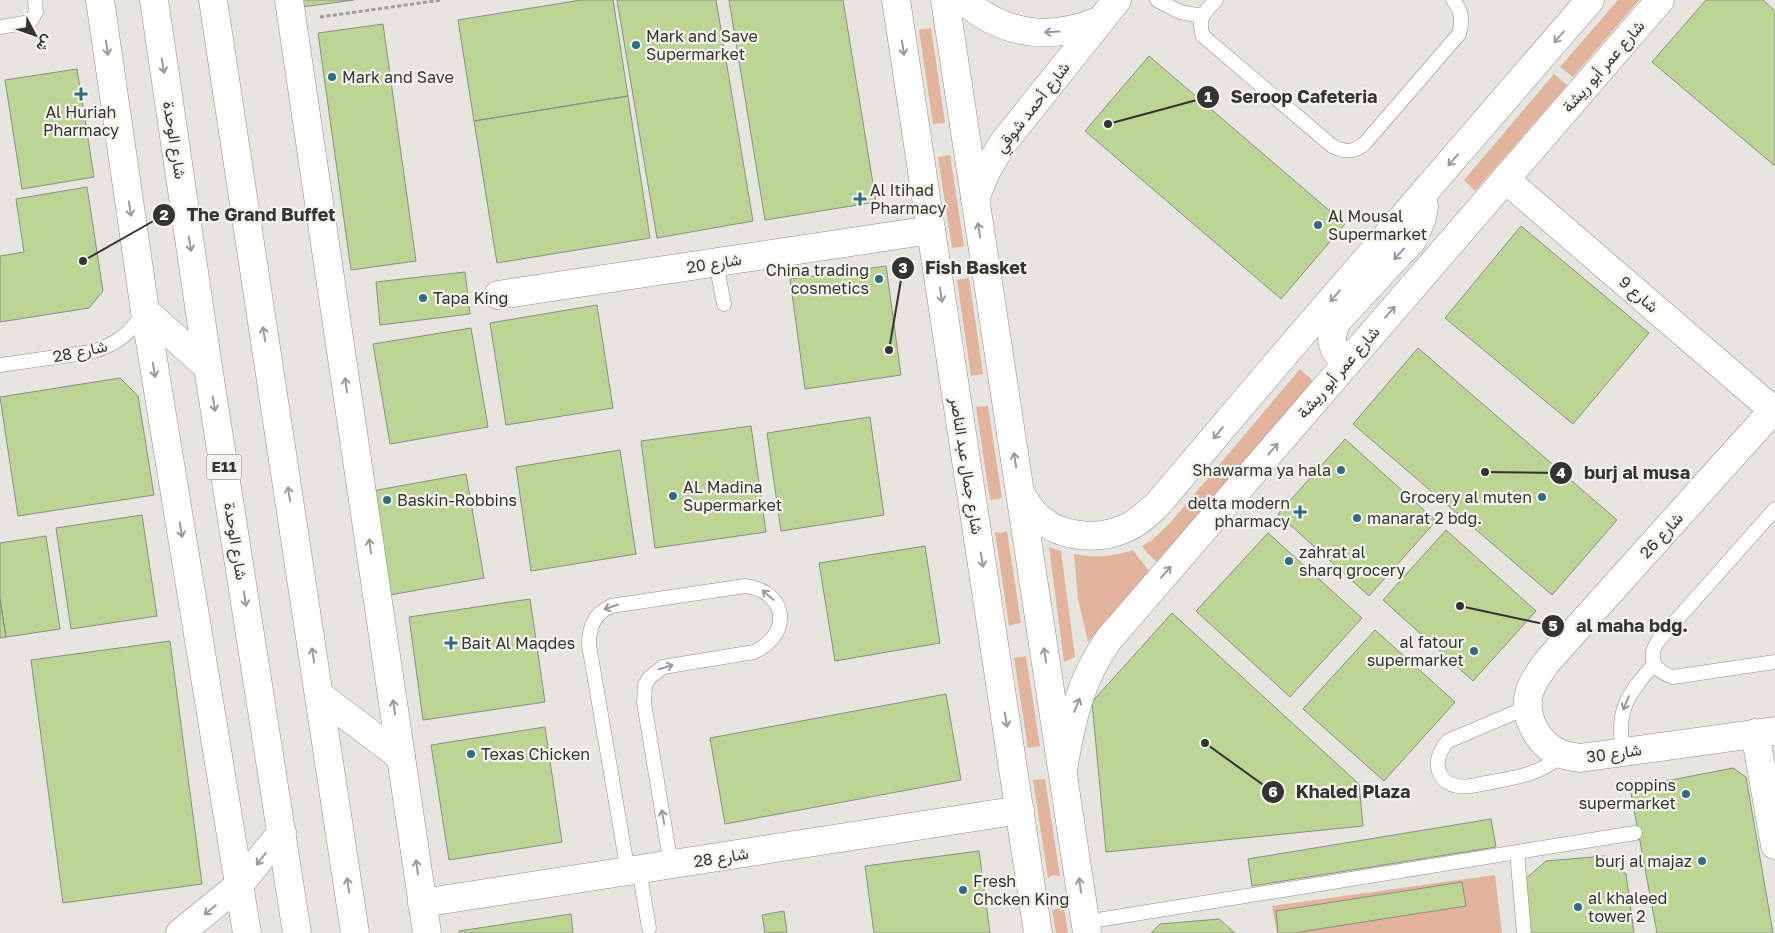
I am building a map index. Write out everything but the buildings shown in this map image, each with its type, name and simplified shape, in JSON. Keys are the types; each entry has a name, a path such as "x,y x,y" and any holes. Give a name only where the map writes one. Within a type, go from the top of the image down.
{"main road":[{"path":"100,0 144,311 247,933"},
{"name":"شارع الوحدة","path":"154,0 208,367 297,933"},
{"path":"213,0 355,933"},
{"name":"شارع جمال عبد الناصر","path":"896,0 1038,933"},
{"path":"945,0 1086,928"},
{"name":"شارع أحمد شوقي","path":"963,0 978,12 994,21 1014,29 1035,33 1079,29 1099,20"},
{"name":"شارع أحمد شوقي","path":"975,198 987,170 1003,143 1099,20 1117,0"},
{"path":"1020,492 1033,512 1048,525 1069,533 1088,536 1108,535 1126,529 1142,519 1157,506 1278,362 1590,0"},
{"name":"شارع عمر أبو ريشة","path":"1062,770 1073,714 1094,660 1126,619 1660,0"},
{"path":"291,10 426,933"},
{"name":"شارع 9","path":"1505,179 1774,409"},
{"path":"1347,363 1338,357 1333,348 1331,338 1333,328 1338,320 1413,239 1422,218 1424,207 1422,196"},
{"name":"شارع 20","path":"498,295 931,230"},
{"path":"144,311 208,367"},
{"name":"شارع 26","path":"1528,707 1530,691 1546,663 1774,409"},
{"path":"319,695 401,757"},
{"name":"شارع 30","path":"1528,707 1531,722 1538,736 1549,747 1562,754 1580,758 1765,732"},
{"path":"1765,732 1775,845"},
{"name":"شارع 28","path":"422,903 1020,810"},
{"path":"180,933 239,885 282,832"}],"lane":[{"path":"0,27 30,22 36,12 35,0"},
{"path":"1157,0 1180,12 1202,16"},
{"path":"1216,0 1202,16 1200,23 1203,36 1331,145 1345,151 1352,151 1365,143 1458,34 1462,18 1460,10 1453,0"},
{"path":"716,263 724,304"},
{"name":"شارع 28","path":"0,364 90,352 104,348 128,334 138,323 144,311"},
{"path":"1775,509 1658,641 1652,655 1658,670 1672,677 1775,662"},
{"path":"649,928 634,870 590,645 591,626 595,617 602,610 611,606 745,586 757,587 768,593 776,602 780,614 780,627 775,638 766,647 754,652 663,667 649,678 645,685 644,703 671,865"},
{"path":"1624,752 1620,726 1626,700 1633,688 1654,664"},
{"path":"1528,707 1448,742 1438,756 1437,766 1445,781 1453,786 1462,787 1539,771 1562,754"},
{"path":"1086,928 1635,833"},
{"path":"1517,852 1524,933"}],"path":[{"path":"291,10 442,0"}],"shaded area":[{"path":"1618,0 1639,0 1573,77 1560,67"},
{"path":"931,28 945,123 933,124 919,30"},
{"path":"1554,74 1567,85 1475,191 1464,180"},
{"path":"950,155 964,246 952,248 938,157"},
{"path":"969,278 983,374 971,376 957,280"},
{"path":"1300,369 1313,381 1157,562 1142,546 1152,540 1170,523"},
{"path":"988,406 1002,498 990,500 976,407"},
{"path":"1007,531 1021,623 1009,626 995,532"},
{"path":"1049,547 1061,551 1075,657 1064,662"},
{"path":"1133,550 1149,571 1088,642 1078,599 1074,554 1104,556"},
{"path":"1026,656 1040,746 1028,748 1014,658"},
{"path":"1045,779 1060,876 1053,875 1048,878 1033,780"},
{"path":"1495,875 1502,933 1277,933 1272,906"},
{"path":"1064,908 1068,933 1056,933 1052,910"}],"place":[{"name":"Mark and Save Supermarket","path":"636,45"},
{"name":"Mark and Save","path":"332,77"},
{"name":"Al Huriah Pharmacy","path":"81,94"},
{"name":"Seroop Cafeteria","path":"1108,124"},
{"name":"Al Itihad Pharmacy","path":"860,199"},
{"name":"Al Mousal Supermarket","path":"1318,225"},
{"name":"The Grand Buffet","path":"83,261"},
{"name":"China trading cosmetics","path":"879,279"},
{"name":"Tapa King","path":"423,298"},
{"name":"Fish Basket","path":"889,350"},
{"name":"Shawarma ya hala","path":"1341,470"},
{"name":"burj al musa","path":"1485,472"},
{"name":"AL Madina Supermarket","path":"673,496"},
{"name":"Grocery al muten","path":"1542,497"},
{"name":"Baskin-Robbins","path":"387,500"},
{"name":"delta modern pharmacy","path":"1300,512"},
{"name":"manarat 2 bdg.","path":"1357,518"},
{"name":"zahrat al sharq grocery","path":"1289,561"},
{"name":"al maha bdg.","path":"1460,606"},
{"name":"Bait Al Maqdes","path":"451,643"},
{"name":"al fatour supermarket","path":"1474,651"},
{"name":"Khaled Plaza","path":"1205,743"},
{"name":"Texas Chicken","path":"471,754"},
{"name":"coppins supermarket","path":"1686,794"},
{"name":"burj al majaz","path":"1702,861"},
{"name":"Fresh Chcken King","path":"963,890"},
{"name":"al khaleed tower 2","path":"1578,907"}]}
